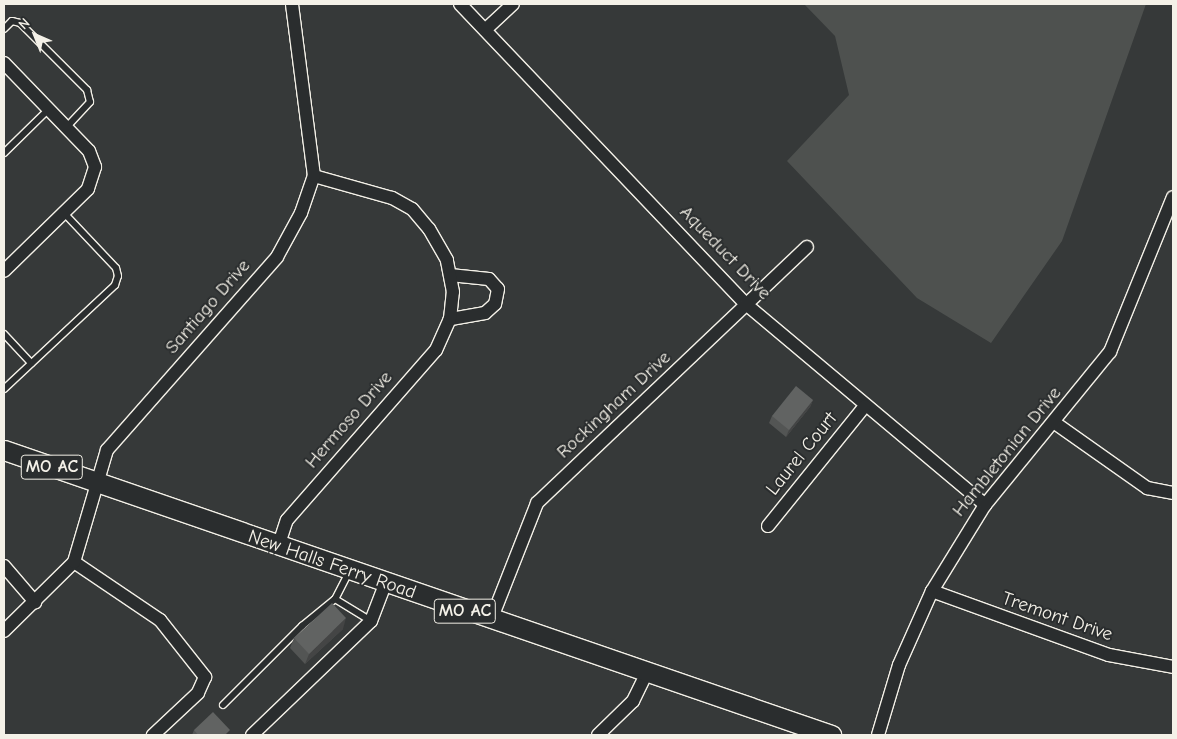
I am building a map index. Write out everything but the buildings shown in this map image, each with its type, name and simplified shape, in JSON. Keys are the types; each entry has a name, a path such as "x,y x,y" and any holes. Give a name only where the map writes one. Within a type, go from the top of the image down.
{"main road":[{"name":"New Halls Ferry Road","path":"4,450 350,572 646,674 831,735"}],"street":[{"name":"Santiago Drive","path":"4,631 74,562 100,484 107,450 278,257 314,176 311,124 294,47 288,4"},
{"name":"Aqueduct Drive","path":"460,4 747,305 985,505"},
{"path":"485,30 513,4"},
{"path":"4,63 89,151 95,167 88,189 4,271"},
{"name":"Hermoso Drive","path":"278,547 288,520 436,350 450,319 450,275 429,228 412,209 392,198 314,176"},
{"name":"Hambletonian Drive","path":"878,735 899,665 932,591 985,505 1055,423 1110,352 1173,197"},
{"name":"Rockingham Drive","path":"491,620 538,503 807,247"},
{"path":"450,275 489,280 498,289 495,304 485,313 450,319"},
{"name":"Laurel Court","path":"768,526 865,406"},
{"path":"1055,423 1147,488 1173,492"},
{"path":"74,562 160,620 205,677 198,694 153,735"},
{"path":"4,566 34,602"},
{"path":"252,735 371,621 385,584"},
{"name":"Tremont Drive","path":"932,591 1109,656 1173,666"},
{"path":"598,735 633,701 646,674"}],"lane":[{"path":"4,28 12,21 20,23 87,90 90,102 66,128"},
{"path":"4,153 49,110"},
{"path":"4,389 114,285 118,276 116,268 64,213"},
{"path":"4,334 31,362"},
{"path":"223,705 302,626 336,599 350,572"},
{"path":"336,599 371,621"}],"shaded area":[{"path":"804,4 1146,4 1062,241 991,343 917,298 787,161 849,95 835,36"}]}
